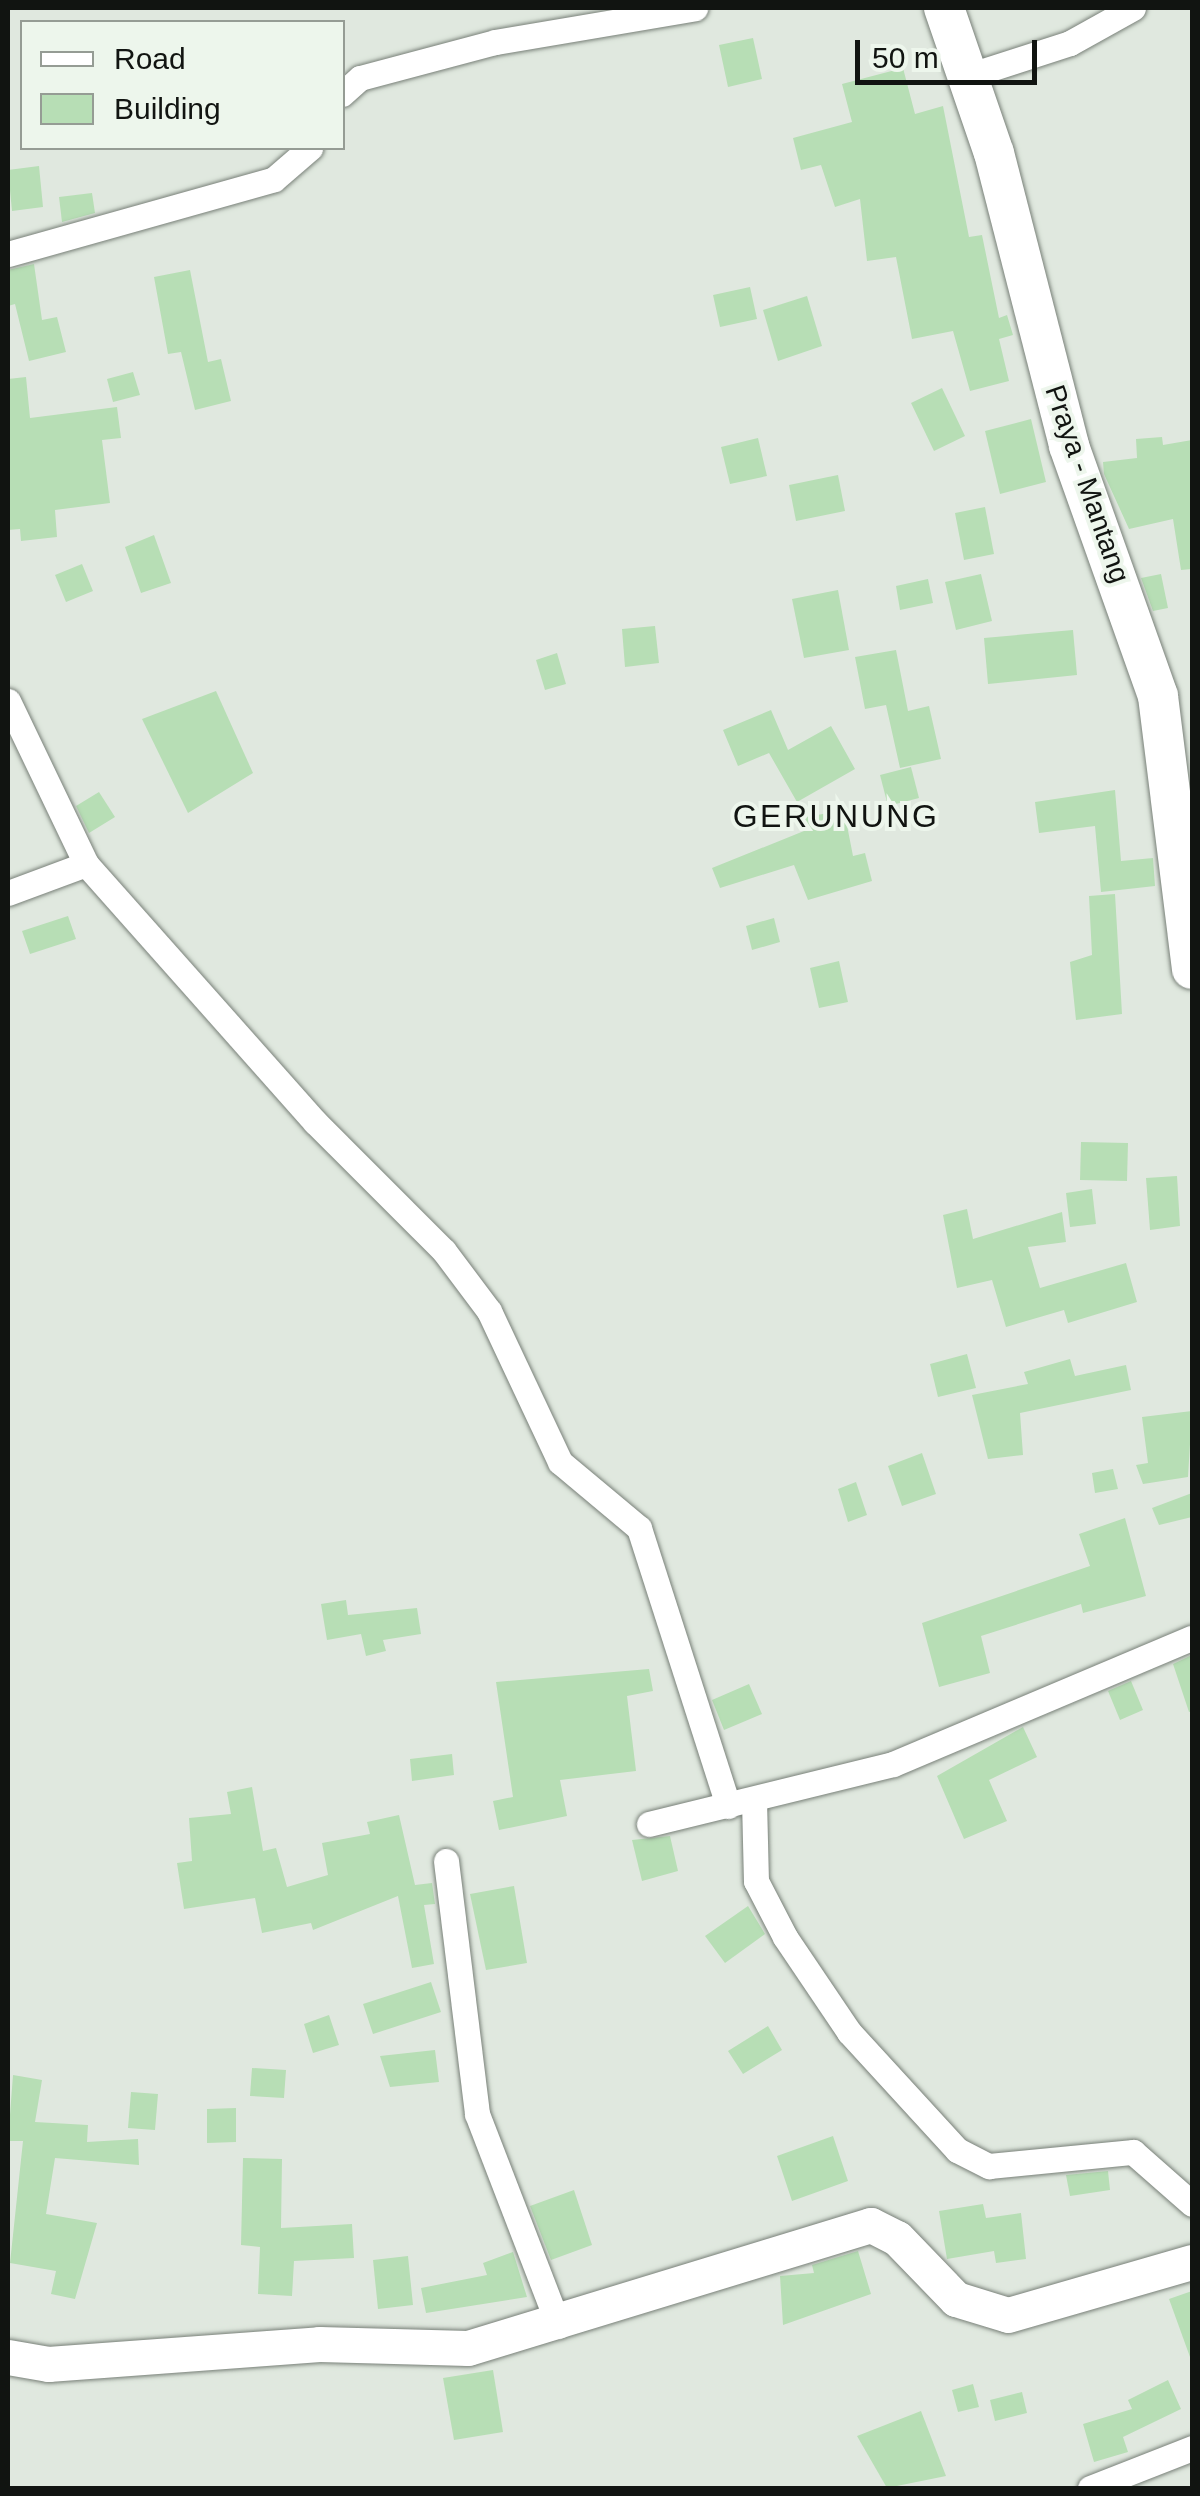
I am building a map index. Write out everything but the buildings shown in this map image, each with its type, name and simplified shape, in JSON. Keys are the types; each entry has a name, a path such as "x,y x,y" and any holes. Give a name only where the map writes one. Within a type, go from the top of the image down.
{"main road":[{"name":"Praya - Mantang","path":"944,8 968,76 1069,446 1158,696 1189,879 1192,969"}],"street":[{"path":"345,91 360,78 496,42 695,8"},
{"path":"968,76 1070,42 1133,8"},
{"path":"8,254 274,179 308,150"},
{"path":"8,701 86,864 315,1122 444,1250 489,1311 560,1462 639,1528 728,1806"},
{"path":"8,892 86,864"},
{"path":"649,1824 754,1800 947,1745 1192,1638"},
{"path":"754,1800 756,1880 785,1937 859,2044 957,2150 989,2166 1133,2152 1192,2204"},
{"path":"446,1861 476,2114 559,2326"},
{"path":"8,2357 48,2364 319,2344 441,2352 559,2326 871,2225 898,2238 956,2299 1008,2315 1192,2262"},
{"path":"1090,2488 1192,2448"}],"district":[{"name":"GERUNUNG","path":"836,816"}]}
